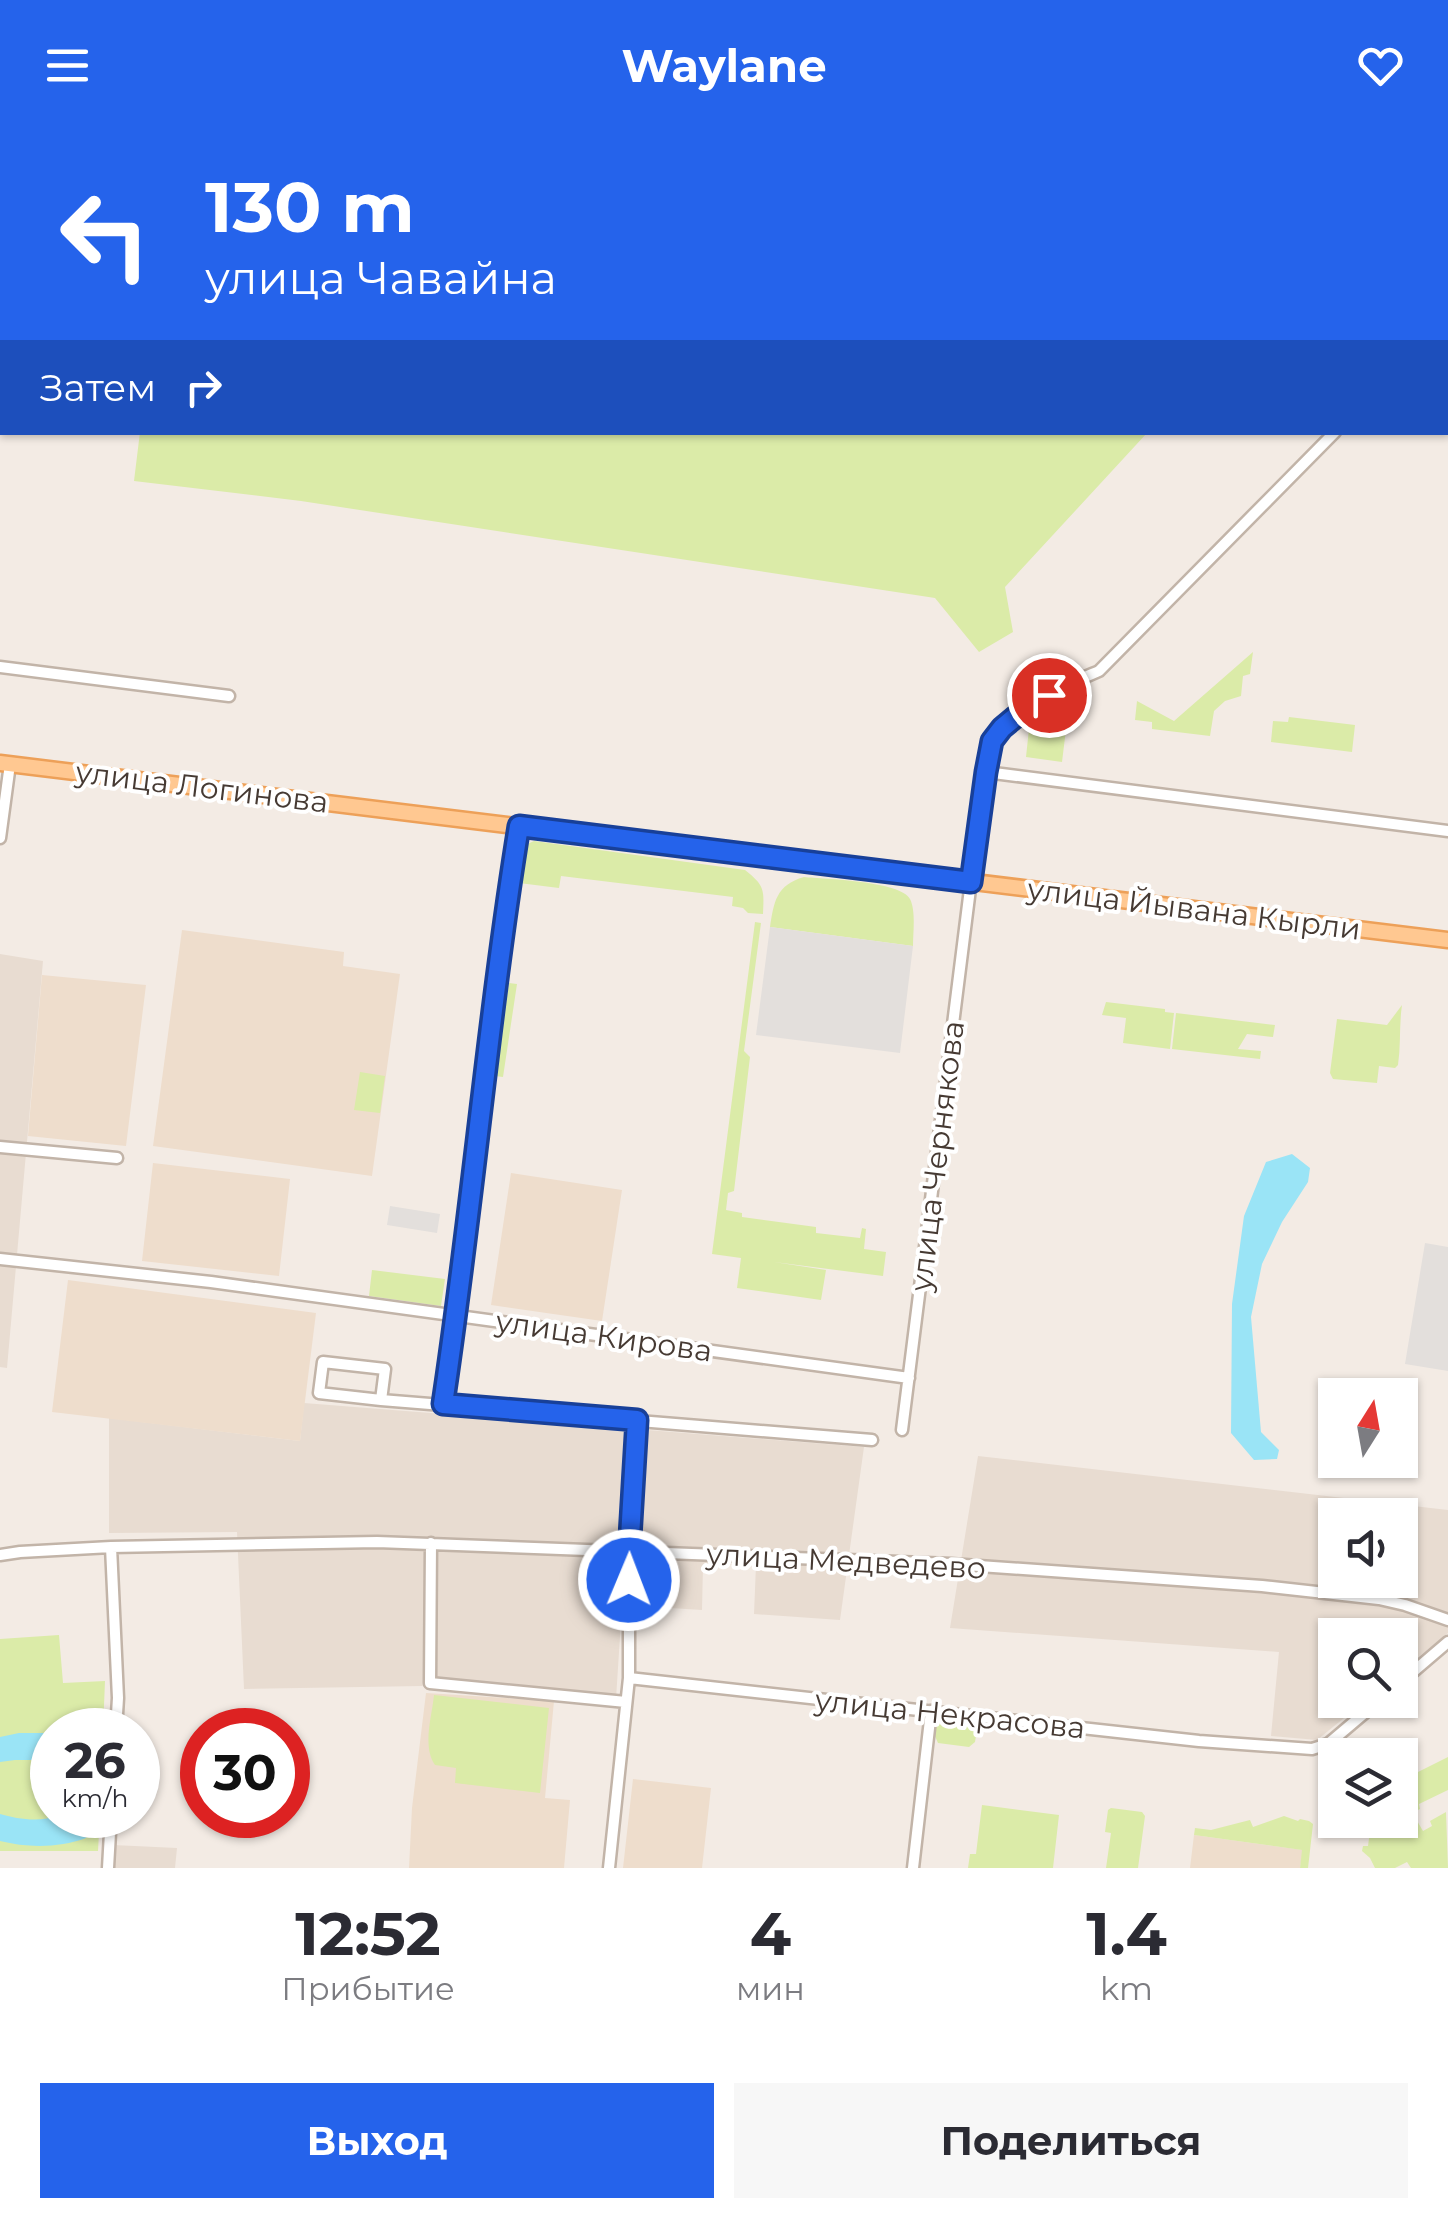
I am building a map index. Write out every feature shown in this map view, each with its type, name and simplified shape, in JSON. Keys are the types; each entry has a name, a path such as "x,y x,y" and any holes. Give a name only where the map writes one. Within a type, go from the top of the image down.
{"main road":[{"name":"улица Логинова","path":"5,763 404,812"},
{"name":"улица Йывана Кырли","path":"404,812 1448,940"}],"street":[{"name":"улица Чернякова","path":"902,1430 992,741 1027,708 1099,670 1331,435"},
{"path":"0,667 229,696"},
{"path":"0,838 5,763"},
{"path":"986,772 1448,831"},
{"path":"443,1404 519,826"},
{"path":"0,1147 117,1158"},
{"name":"улица Кирова","path":"0,1259 211,1282 909,1378"},
{"path":"381,1400 384,1369 323,1362 319,1392 381,1400 872,1440"},
{"path":"609,1868 629,1678 629,1552 637,1420"},
{"path":"430,1543 430,1683 626,1702"},
{"name":"улица Медведево","path":"0,1555 111,1546 430,1543 951,1564 1379,1598 1448,1620"},
{"path":"111,1546 117,1708"},
{"path":"1418,1668 1448,1642"},
{"name":"улица Некрасова","path":"629,1678 1199,1741 1312,1749 1328,1744 1359,1718"},
{"path":"913,1868 931,1711"},
{"path":"108,1868 110,1838"}],"shaded area":[{"path":"770,927 913,946 900,1053 756,1035"},
{"path":"182,930 344,952 343,966 400,974 372,1176 153,1146"},
{"path":"0,954 43,961 7,1368 0,1367"},
{"path":"42,975 146,985 126,1146 28,1136"},
{"path":"153,1163 290,1179 279,1276 142,1261"},
{"path":"511,1173 622,1190 602,1321 491,1305"},
{"path":"390,1206 440,1214 437,1233 387,1225"},
{"path":"1425,1243 1448,1247 1448,1371 1405,1364"},
{"path":"68,1280 316,1313 300,1441 52,1412"},
{"path":"304,1403 864,1447 840,1620 754,1614 756,1565 703,1565 702,1610 622,1605 616,1699 434,1678 422,1686 244,1689 237,1532 109,1533 109,1418 300,1441"},
{"path":"978,1456 1344,1498 1318,1498 1318,1598 1418,1598 1418,1507 1448,1510 1448,1633 1418,1657 1418,1618 1318,1618 1318,1718 1344,1718 1317,1740 1271,1736 1279,1652 950,1628"},
{"path":"426,1693 554,1701 545,1798 570,1800 564,1868 409,1868"},
{"path":"633,1779 711,1788 702,1868 623,1868"},
{"path":"1194,1835 1303,1850 1300,1868 1190,1868"},
{"path":"113,1845 177,1848 175,1868 112,1868"}],"green space":[{"path":"140,435 1145,435 1005,587 1013,632 979,652 935,598 301,501 134,481"},
{"path":"1253,652 1250,674 1243,676 1241,696 1225,701 1214,711 1210,736 1152,729 1152,722 1135,720 1137,701 1174,721"},
{"path":"1065,689 1070,697 1062,762 1026,757 1031,710"},
{"path":"1289,717 1355,725 1352,752 1271,742 1273,721 1288,722"},
{"path":"534,841 745,870 762,889 763,914 732,906 733,897 561,876 559,888 519,883 523,846"},
{"path":"804,877 878,885 904,893 913,909 913,946 770,927 782,890"},
{"path":"755,922 761,923 744,1051 750,1057 734,1191 728,1193 726,1210 742,1213 742,1217 816,1227 816,1233 860,1238 862,1228 866,1229 864,1249 886,1252 883,1276 774,1262 826,1270 821,1300 737,1288 741,1258 712,1254"},
{"path":"509,983 517,984 503,1077 495,1076"},
{"path":"1106,1002 1174,1013 1170,1049 1123,1043 1126,1018 1102,1015"},
{"path":"1402,1005 1398,1065 1379,1066 1377,1083 1333,1079 1330,1073 1337,1019 1387,1025"},
{"path":"1176,1013 1275,1025 1273,1037 1247,1034 1238,1049 1261,1051 1260,1059 1172,1049"},
{"path":"360,1072 385,1076 380,1113 354,1110"},
{"path":"372,1270 445,1279 441,1306 369,1296"},
{"path":"59,1635 63,1683 105,1681 104,1708 30,1708 30,1838 99,1838 98,1851 0,1851 0,1639"},
{"path":"434,1695 549,1708 540,1793 455,1783 456,1768 435,1765 428,1740"},
{"path":"939,1719 972,1722 977,1730 975,1742 969,1747 938,1743 934,1734"},
{"path":"1448,1757 1448,1790 1419,1804 1418,1810 1418,1772"},
{"path":"982,1805 1059,1815 1053,1868 968,1868 970,1854 976,1854"},
{"path":"1111,1808 1142,1812 1145,1816 1138,1868 1106,1868 1111,1833 1105,1832"},
{"path":"1446,1812 1448,1868 1411,1868 1407,1862 1395,1868 1375,1868 1362,1851 1369,1838 1418,1838 1418,1822 1423,1831 1432,1826 1430,1821"},
{"path":"1284,1816 1313,1824 1308,1868 1300,1868 1302,1850 1194,1835 1195,1828 1211,1830 1250,1820 1253,1827"}],"water":[{"path":"1292,1154 1310,1168 1308,1182 1282,1222 1262,1264 1251,1317 1261,1432 1279,1450 1277,1459 1254,1460 1231,1433 1232,1304 1244,1216 1266,1162"},
{"path":"30,1733 30,1760 0,1762 0,1737"},
{"path":"0,1814 30,1820 30,1838 86,1838 43,1846 0,1841"}],"route":[{"path":"629,1580 637,1420 443,1404 519,826 971,882 992,741 1014,718 1049,695"}]}
